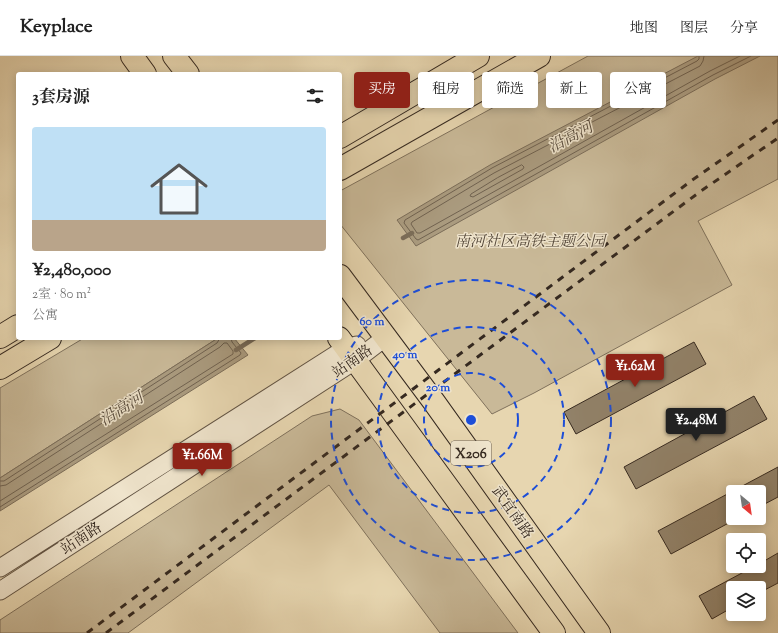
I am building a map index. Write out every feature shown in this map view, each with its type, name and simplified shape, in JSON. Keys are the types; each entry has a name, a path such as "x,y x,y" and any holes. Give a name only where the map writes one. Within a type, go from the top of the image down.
{"main road":[{"path":"132,56 144,72"},
{"path":"174,56 186,72"},
{"path":"342,136 478,56"},
{"path":"342,168 539,56"},
{"name":"武宜南路","path":"342,279 434,402 599,633"},
{"path":"0,337 16,327"},
{"path":"0,368 47,340"},
{"name":"X206","path":"347,348 402,426 554,633"}],"street":[{"name":"站南路","path":"0,568 347,348 386,337"},
{"name":"站南路","path":"0,591 347,348"}],"green space":[{"name":"南河社区高铁主题公园","path":"588,56 778,56 778,179 698,221 732,285 534,393 492,414 342,226 342,190 492,108 538,108 538,83 546,79 546,108 602,108 602,72 559,72"},
{"path":"81,340 215,340 0,478 0,388"},
{"path":"340,409 359,420 518,633 440,633 329,485 128,633 0,633 0,620 312,416"}],"water":[{"path":"698,56 760,56 666,106 666,73"},
{"path":"610,102 610,108 663,108 416,246 397,220 490,165 599,108 602,108 602,106"},
{"path":"215,340 236,340 248,355 0,511 0,478"}],"building":[{"path":"694,342 706,364 576,434 564,412"},
{"path":"754,396 767,419 636,489 624,467"},
{"path":"778,467 778,497 766,503 766,485 744,485"},
{"path":"726,495 726,524 671,554 658,531"},
{"path":"778,553 778,583 766,589 766,581 727,581 742,573 766,573 766,560"},
{"path":"726,582 726,611 712,619 699,596"}],"waterway":[{"name":"沿高河","path":"403,238 412,233"},
{"name":"沿高河","path":"236,350 252,340"}],"railway":[{"path":"87,633 691,181 778,120"},
{"path":"106,633 701,191 778,138"}]}
